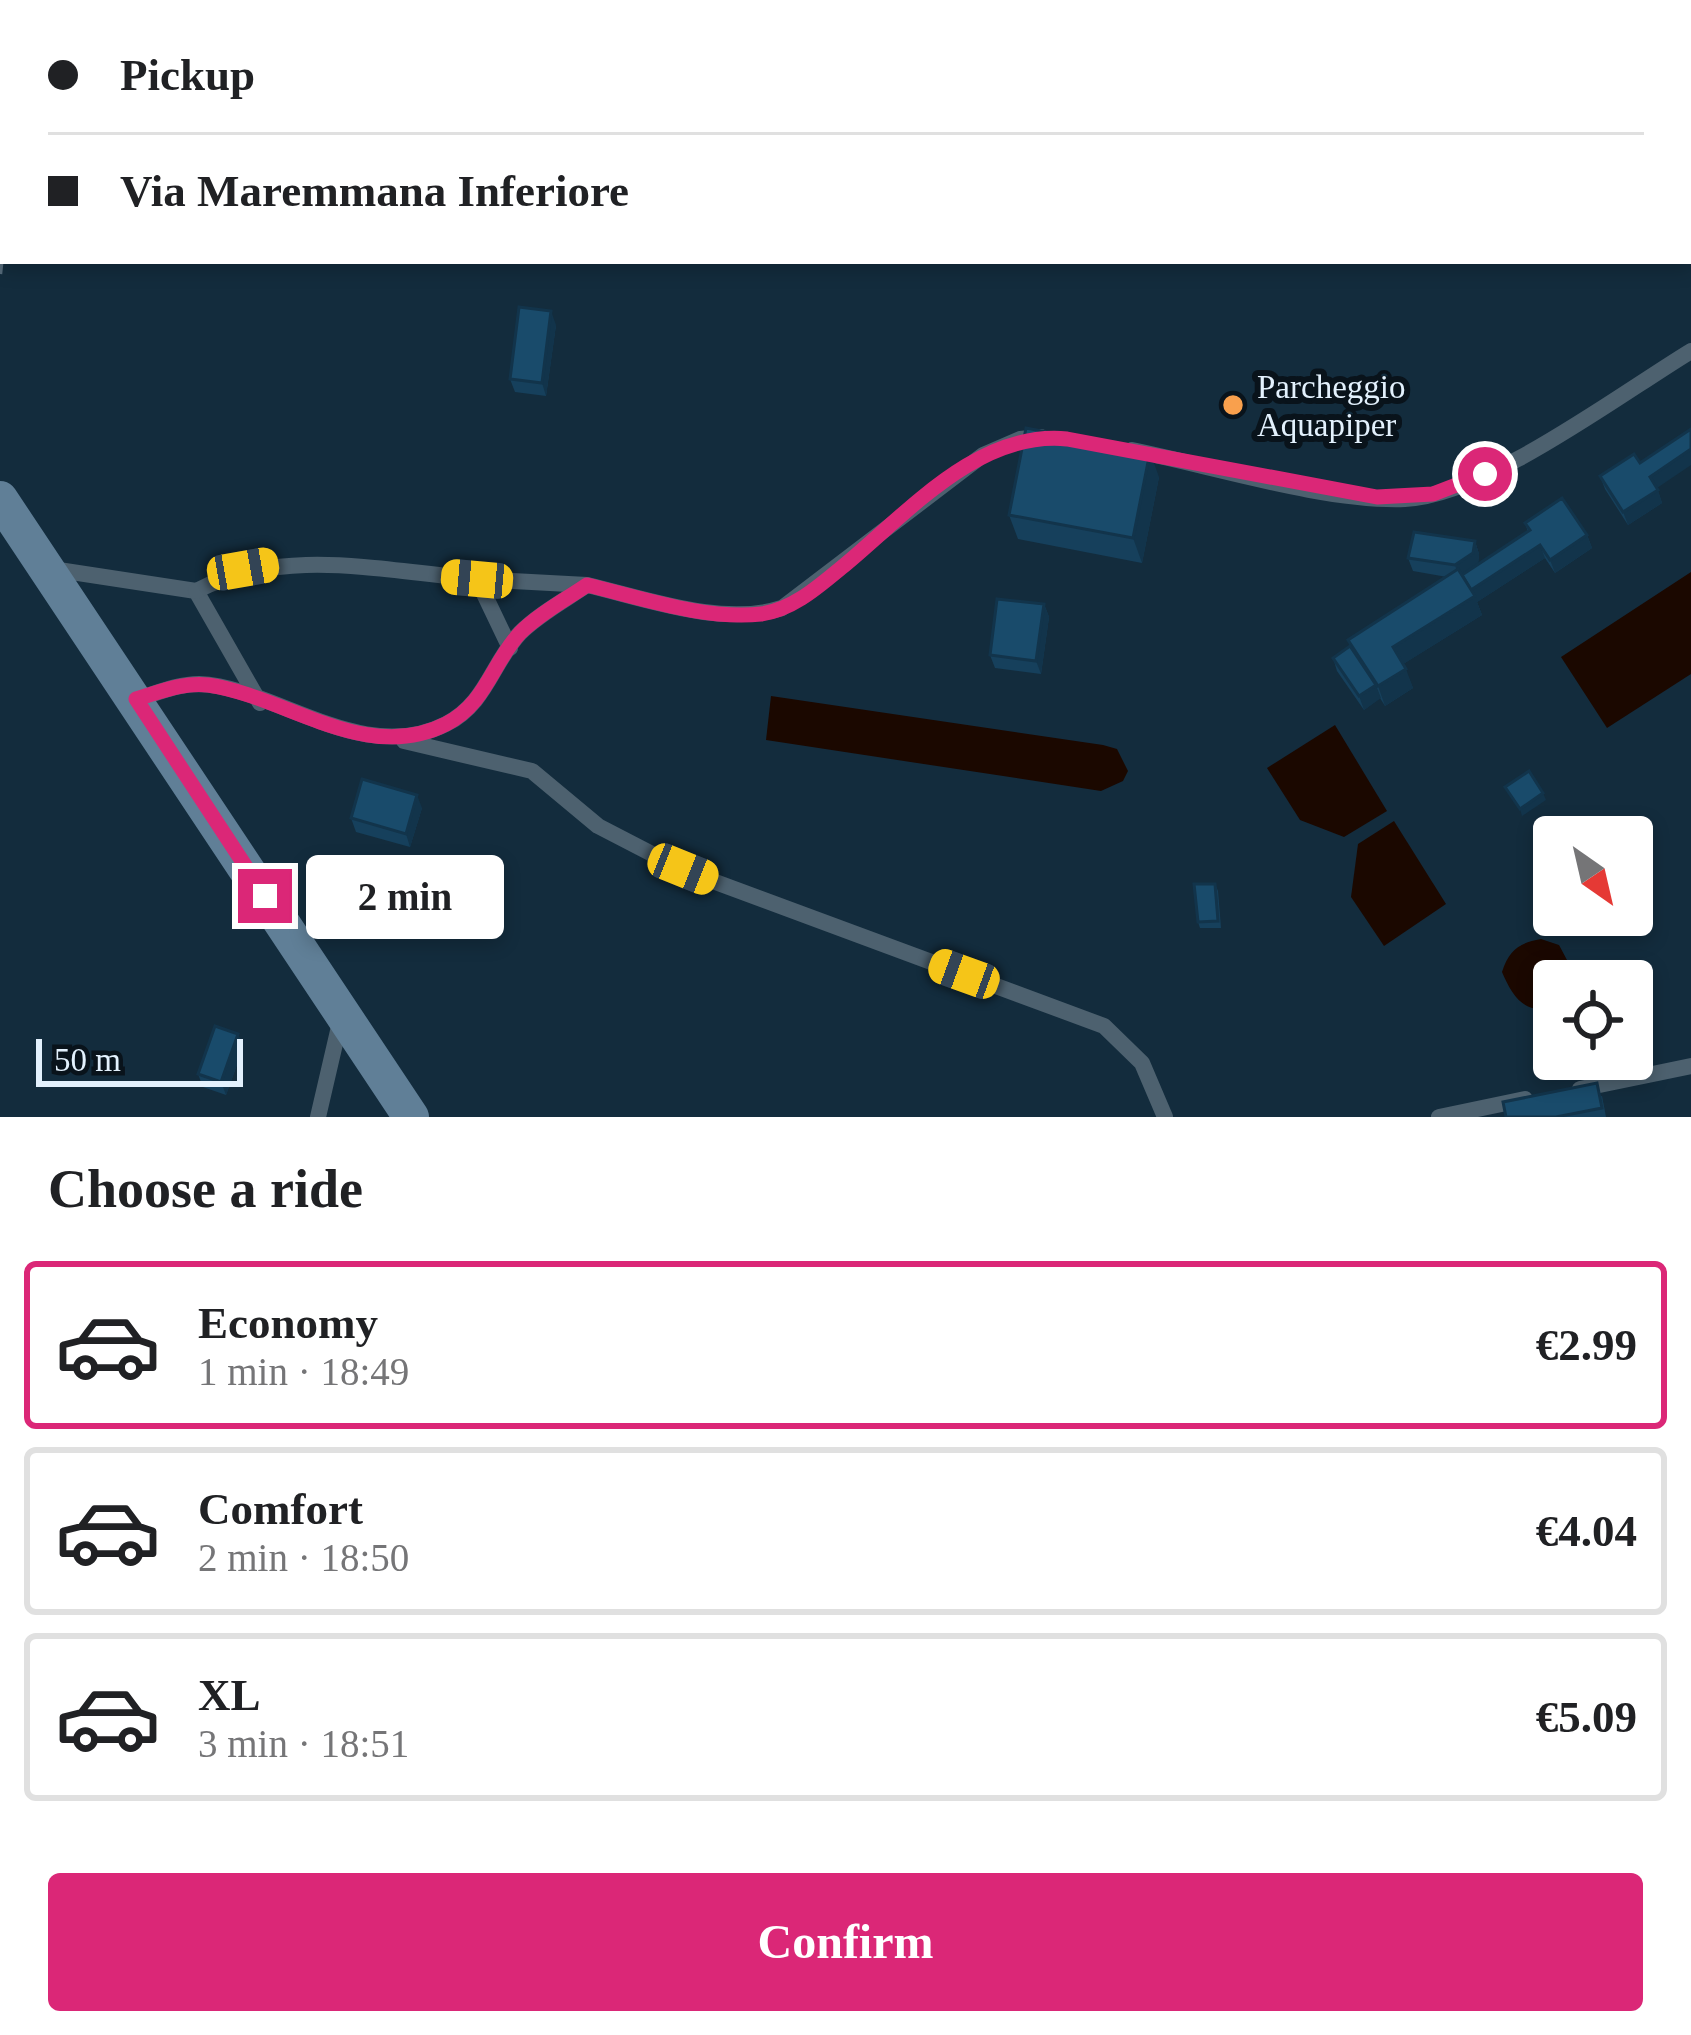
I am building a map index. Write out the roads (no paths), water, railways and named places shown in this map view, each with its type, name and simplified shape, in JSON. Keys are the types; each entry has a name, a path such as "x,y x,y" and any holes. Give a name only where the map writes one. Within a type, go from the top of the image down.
{"main road":[{"path":"0,499 411,1117"}],"lane":[{"path":"1120,448 1377,497 1419,497 1485,474 1691,351"},
{"path":"48,569 196,591 243,569 293,563 587,585 692,609 773,611 811,591 983,455 1020,439 1067,439"},
{"path":"477,579 510,648"},
{"path":"391,738 441,727 460,717 489,686 510,648 530,625 587,585"},
{"path":"196,591 260,703"},
{"path":"136,699 195,684 532,771 598,826 683,869 1104,1026 1142,1064 1165,1117"},
{"path":"318,1117 342,1015"},
{"path":"1439,1117 1482,1113 1691,1066"}],"place":[{"name":"Parcheggio Aquapiper","path":"1233,405"}]}
